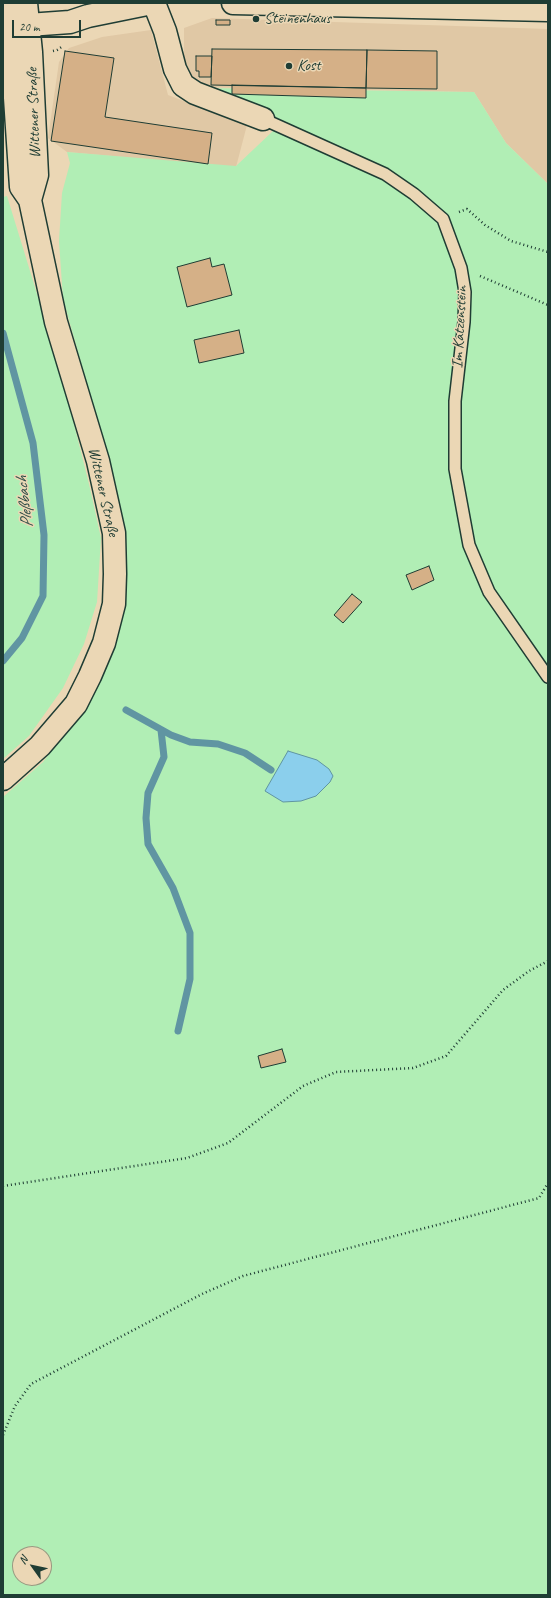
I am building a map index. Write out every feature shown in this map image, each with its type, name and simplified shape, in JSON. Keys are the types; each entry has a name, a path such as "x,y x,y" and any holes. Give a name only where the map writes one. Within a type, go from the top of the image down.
{"main road":[{"name":"Wittener Straße","path":"3,779 40,746 76,704 104,643 114,604 115,574 113,526 98,461 56,322 30,200 21,187 14,26 6,3"},
{"name":"Wittener Straße","path":"14,26 26,3"},
{"path":"14,26 70,22 88,16 153,3"},
{"name":"Im Katzenstein","path":"153,3 165,31 175,69 183,85 195,93 263,119"},
{"path":"232,3 548,10"}],"lane":[{"name":"Im Katzenstein","path":"263,119 385,174 414,194 443,219 461,268 465,292 464,322 455,401 454,469 469,545 490,592 548,677"}],"path":[{"path":"443,219 467,209 485,225 512,241 548,252"},
{"path":"461,268 548,305"},
{"path":"3,1186 187,1158 228,1143 303,1086 336,1072 413,1068 446,1056 503,990 529,971 548,961"},
{"path":"3,1435 15,1406 31,1384 202,1294 243,1276 538,1198 548,1183"}],"shaded area":[{"path":"212,18 548,29 548,184 506,143 474,92 194,87 184,63 184,28"},
{"path":"151,30 168,95 247,125 236,167 67,152 48,138 59,62 69,48 102,37"}],"green space":[{"path":"204,88 474,92 506,143 548,184 548,1595 3,1595 3,797 43,762 87,702 117,635 127,557 117,490 63,299 59,241 62,193 70,163 67,152 236,166 274,130"},
{"path":"7,196 61,372 101,538 97,602 84,644 63,688 29,736 3,759 3,197"}],"water":[{"path":"288,751 317,760 329,769 333,776 330,782 316,796 301,801 283,802 265,791"}],"building":[{"path":"216,20 230,20 230,25 216,25"},
{"name":"Kost","path":"212,49 367,50 366,88 211,85"},
{"path":"367,50 437,51 437,89 366,88"},
{"path":"65,51 114,58 105,117 212,133 208,164 51,141"},
{"path":"196,56 212,56 211,77 199,77 199,71 196,71"},
{"path":"232,85 366,88 366,98 232,94"},
{"path":"210,258 212,267 224,264 232,295 187,307 177,267"},
{"path":"239,330 244,353 199,363 194,340"},
{"path":"429,566 434,580 412,590 406,575"},
{"path":"352,594 362,602 343,623 334,615"},
{"path":"282,1049 286,1062 261,1068 258,1056"}],"waterway":[{"name":"Pleßbach","path":"3,333 33,443 44,535 43,596 22,638 3,661"},
{"path":"126,710 171,735 190,742 218,744 245,753 271,770"},
{"path":"161,730 164,757 148,793 146,818 148,844 173,888 190,933 190,979 178,1031"}],"place":[{"name":"Steinenhaus","path":"256,19"},
{"name":"Kost","path":"289,66"}]}
